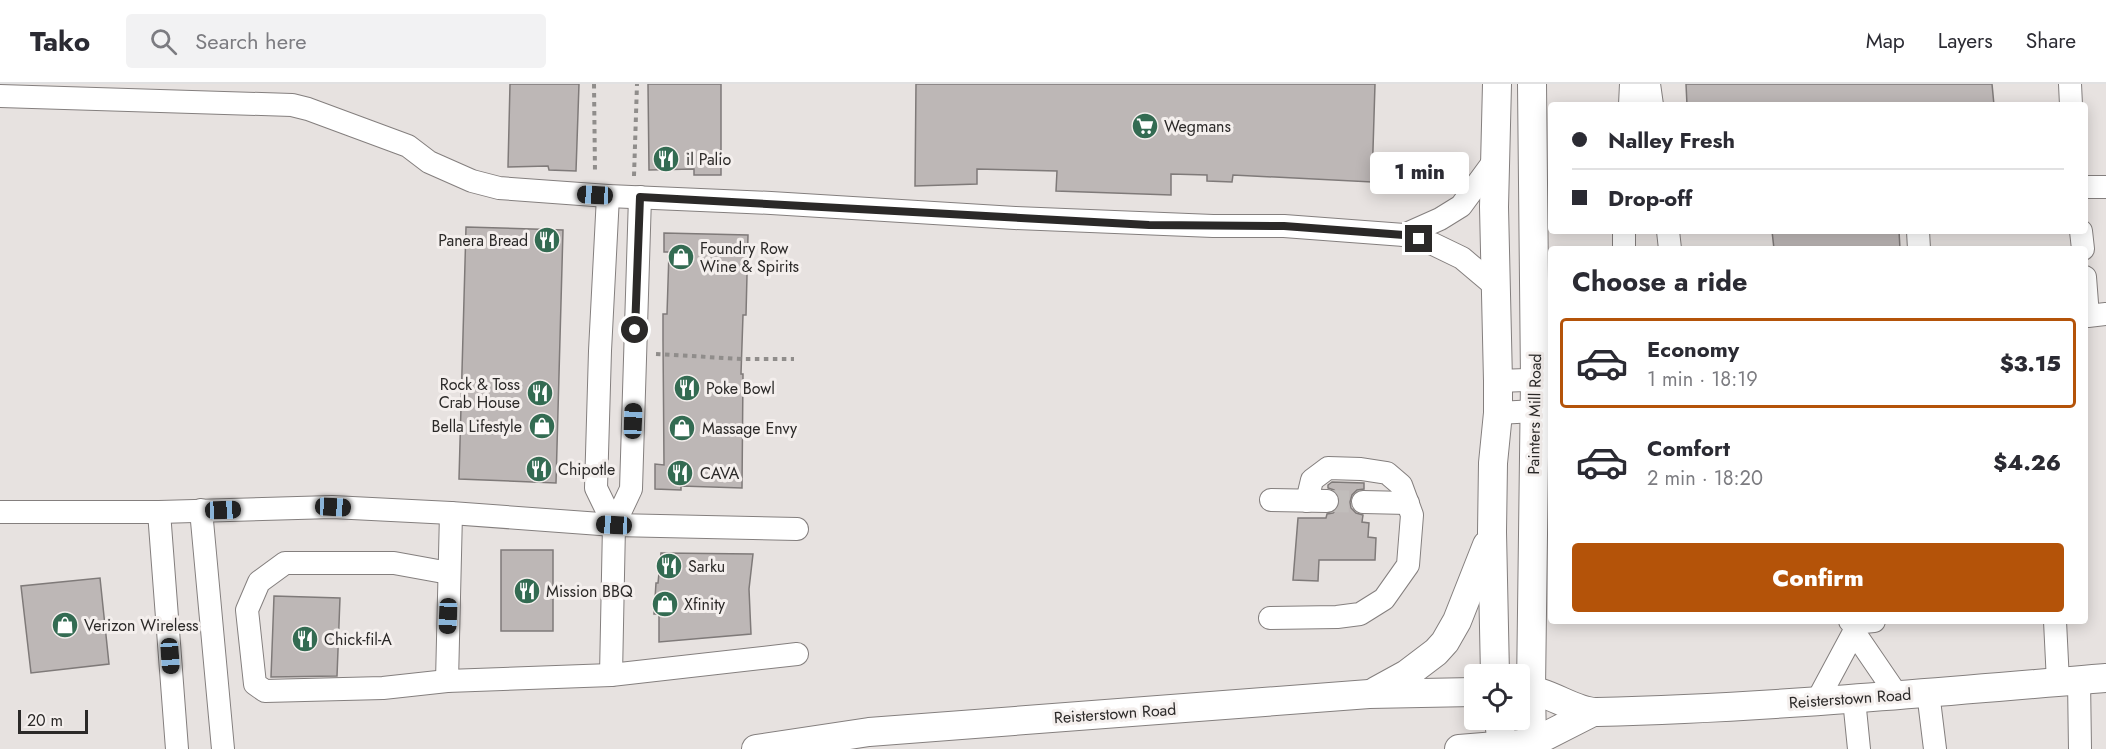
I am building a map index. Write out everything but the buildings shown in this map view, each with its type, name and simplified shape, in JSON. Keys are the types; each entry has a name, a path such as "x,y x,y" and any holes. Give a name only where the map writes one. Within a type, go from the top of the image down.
{"main road":[{"path":"1495,664 1492,532 1493,463 1498,413 1494,285 1494,161 1497,84"},
{"name":"Painters Mill Road","path":"1527,664 1543,379 1532,84"},
{"path":"1369,694 1407,674 1436,652 1445,642 1457,621 1492,532"},
{"name":"Reisterstown Road","path":"1530,692 1593,712 1854,699 2081,680"},
{"name":"Reisterstown Road","path":"756,749 869,732 1369,694 1464,692"},
{"name":"Reisterstown Road","path":"1459,749 1501,738 1531,746 1593,712"},
{"name":"Painters Mill Road","path":"1529,730 1531,746"}],"lane":[{"path":"1630,102 1631,84"},
{"path":"1649,84 1652,102"},
{"path":"2070,84 2072,102"},
{"path":"0,96 292,105 408,146 429,162 472,181 499,188 602,196 1149,225 1284,226 1404,235 1433,244 1462,258 1494,285"},
{"path":"1404,235 1440,219 1461,206 1494,161"},
{"path":"2088,187 2106,187"},
{"path":"602,196 596,488 614,525"},
{"path":"611,675 614,525 632,489 637,197"},
{"path":"2088,316 2106,314"},
{"path":"1498,381 1543,379"},
{"path":"1498,413 1542,410"},
{"path":"1270,618 1337,617 1360,614 1383,599 1408,565 1412,515 1401,485 1387,473 1361,469 1328,468 1312,480 1317,501 1271,500"},
{"path":"1363,502 1408,503"},
{"path":"0,512 159,512 333,507 614,525 797,529"},
{"path":"201,510 223,749"},
{"path":"159,512 177,749"},
{"path":"447,681 451,513"},
{"path":"449,573 394,563 285,563 259,582 247,610 255,684 265,691 383,688 447,681 611,675 797,654"},
{"path":"1857,624 1897,695"},
{"path":"1817,701 1857,624"},
{"path":"2056,624 2081,680 2080,749"},
{"path":"1928,692 1935,749"},
{"path":"1854,699 1859,749"}],"path":[{"path":"594,84 602,196"},
{"path":"637,84 637,197"},
{"path":"742,359 794,359"}],"tunnel":[{"path":"1327,501 1363,502"}],"place":[{"name":"Wegmans","path":"1145,126"},
{"name":"il Palio","path":"666,159"},
{"name":"Panera Bread","path":"547,240"},
{"name":"Foundry Row Wine & Spirits","path":"681,257"},
{"name":"Poke Bowl","path":"687,388"},
{"name":"Rock & Toss Crab House","path":"540,393"},
{"name":"Bella Lifestyle","path":"542,426"},
{"name":"Massage Envy","path":"682,428"},
{"name":"Chipotle","path":"539,469"},
{"name":"CAVA","path":"680,473"},
{"name":"Sarku","path":"669,566"},
{"name":"Mission BBQ","path":"527,591"},
{"name":"Xfinity","path":"665,604"},
{"name":"Verizon Wireless","path":"65,625"},
{"name":"Chick-fil-A","path":"305,639"}],"route":[{"path":"635,330 640,197 1149,225 1284,226 1404,235 1419,239"}]}
